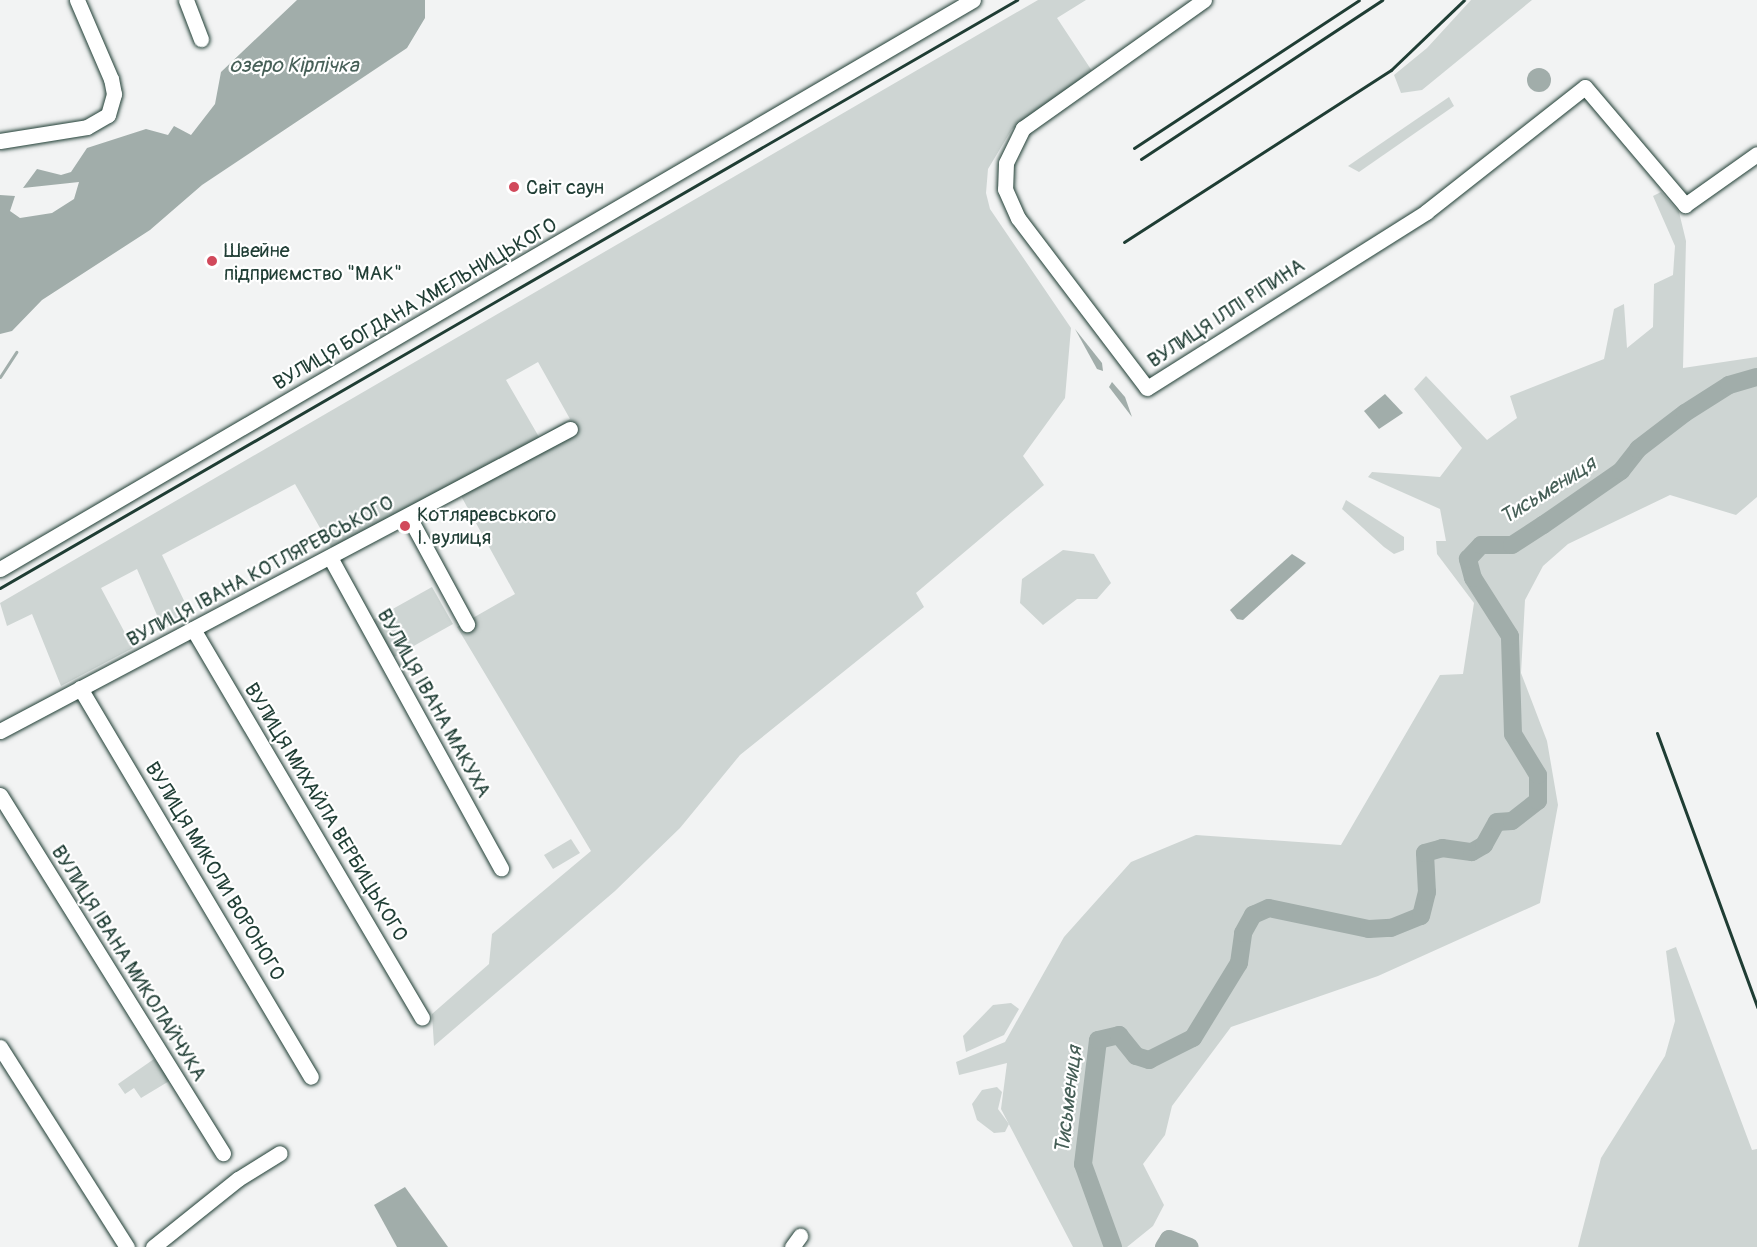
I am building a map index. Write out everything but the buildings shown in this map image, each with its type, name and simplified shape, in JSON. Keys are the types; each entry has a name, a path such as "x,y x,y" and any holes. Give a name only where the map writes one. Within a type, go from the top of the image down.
{"street":[{"path":"0,141 87,126 108,115 114,94 111,80 77,0"},
{"path":"186,0 201,39"},
{"name":"ВУЛИЦЯ БОГДАНА ХМЕЛЬНИЦЬКОГО","path":"0,569 973,0"},
{"name":"ВУЛИЦЯ ІЛЛІ РІПИНА","path":"1204,0 1023,128 1006,163 1005,189 1018,218 1090,306 1147,388 1426,212 1585,87 1684,205 1757,154"},
{"name":"ВУЛИЦЯ ІВАНА КОТЛЯРЕВСЬКОГО","path":"0,731 330,559 570,429"},
{"path":"409,517 467,624"},
{"name":"ВУЛИЦЯ ІВАНА МАКУХА","path":"330,559 501,868"},
{"name":"ВУЛИЦЯ МИХАЙЛА ВЕРБИЦЬКОГО","path":"193,629 422,1017"},
{"name":"ВУЛИЦЯ МИКОЛИ ВОРОНОГО","path":"80,688 311,1077"},
{"name":"ВУЛИЦЯ ІВАНА МИКОЛАЙЧУКА","path":"0,795 223,1154"},
{"path":"0,1047 127,1247"},
{"path":"153,1247 238,1179 280,1153"}],"shaded area":[{"path":"1038,0 1086,0 1057,18 1092,71 1012,129 988,169 986,193 990,209 1071,328 1065,398 1023,456 1044,485 916,593 924,607 740,755 680,828 615,891 434,1046 432,1014 489,964 492,934 591,851 457,627 515,594 455,485 332,549 295,484 162,555 191,615 163,629 137,569 101,588 133,648 61,686 32,614 7,626 0,603","holes":["538,362 570,419 539,437 506,380"]},
{"path":"1471,0 1532,0 1422,90 1401,93 1394,75 1427,48"},
{"path":"1449,97 1454,106 1359,172 1348,166"},
{"path":"1661,192 1679,212 1686,241 1683,368 1757,357 1757,497 1736,515 1670,495 1568,544 1543,566 1525,600 1521,673 1547,741 1558,805 1540,903 1378,976 1231,1027 1172,1106 1165,1135 1143,1164 1164,1205 1153,1226 1127,1247 1073,1247 1001,1109 1007,1063 959,1075 956,1062 1005,1042 1064,937 1131,862 1196,835 1341,845 1440,675 1463,674 1474,603 1437,554 1436,541 1446,541 1440,509 1368,477 1372,472 1440,477 1462,448 1414,389 1426,376 1487,440 1517,418 1510,396 1604,359 1614,309 1624,304 1627,348 1653,327 1654,284 1673,275 1675,246 1653,196"},
{"path":"1346,500 1404,537 1404,550 1394,554 1384,547 1342,509"},
{"path":"1063,550 1094,554 1111,583 1097,599 1077,599 1043,625 1020,603 1022,579"},
{"path":"432,587 453,624 394,657 373,620"},
{"path":"571,839 580,853 553,869 544,855"},
{"path":"1676,947 1752,1150 1757,1149 1757,1247 1578,1247 1601,1158 1665,1056 1675,1021 1666,951"},
{"path":"1011,1003 1019,1009 1004,1035 966,1052 963,1036 993,1005"},
{"path":"154,1059 171,1080 141,1098 134,1088 125,1094 118,1084"},
{"path":"997,1087 1002,1092 998,1109 1009,1124 1005,1132 994,1133 977,1120 972,1104 982,1090"}],"water":[{"name":"озеро Кірпічка","path":"297,0 425,0 425,18 407,48 202,185 150,230 42,300 12,331 0,334 0,195 15,196 10,211 20,218 52,213 74,199 79,182 23,188 37,169 61,175 71,172 87,148 146,129 168,135 174,126 191,135 215,104 221,72"},
{"path":"1539,68 1548,71 1551,80 1548,89 1539,92 1530,89 1527,80 1530,71"},
{"path":"1075,329 1102,363 1103,371 1097,369"},
{"path":"1112,382 1125,397 1132,417 1109,387"},
{"path":"1385,394 1403,413 1379,429 1364,411"},
{"path":"1292,554 1306,563 1243,620 1237,619 1230,610"},
{"path":"405,1187 448,1247 397,1247 374,1205"}],"waterway":[{"path":"0,377 16,352"},
{"name":"Тисьмениця","path":"1113,1247 1083,1164 1098,1040 1119,1035 1136,1056 1149,1060 1193,1038 1239,963 1243,933 1253,915 1269,908 1369,929 1391,928 1421,916 1427,892 1425,853 1442,848 1472,852 1484,845 1497,822 1512,821 1538,801 1538,775 1513,734 1510,636 1473,578 1468,559 1481,545 1512,545 1621,471 1638,449 1685,413 1729,385 1757,377"},
{"name":"Тисьмениця","path":"1164,1247 1169,1239 1190,1247"}],"railway":[{"path":"0,588 1017,0"},
{"path":"1134,148 1359,0"},
{"path":"1141,159 1382,0"},
{"path":"1124,242 1391,70 1464,0"},
{"path":"1657,733 1757,1007"}],"place":[{"name":"Світ саун","path":"514,187"},
{"name":"Швейне підприємство \"МАК\"","path":"212,261"},
{"name":"Котляревського І. вулиця","path":"405,526"}]}
